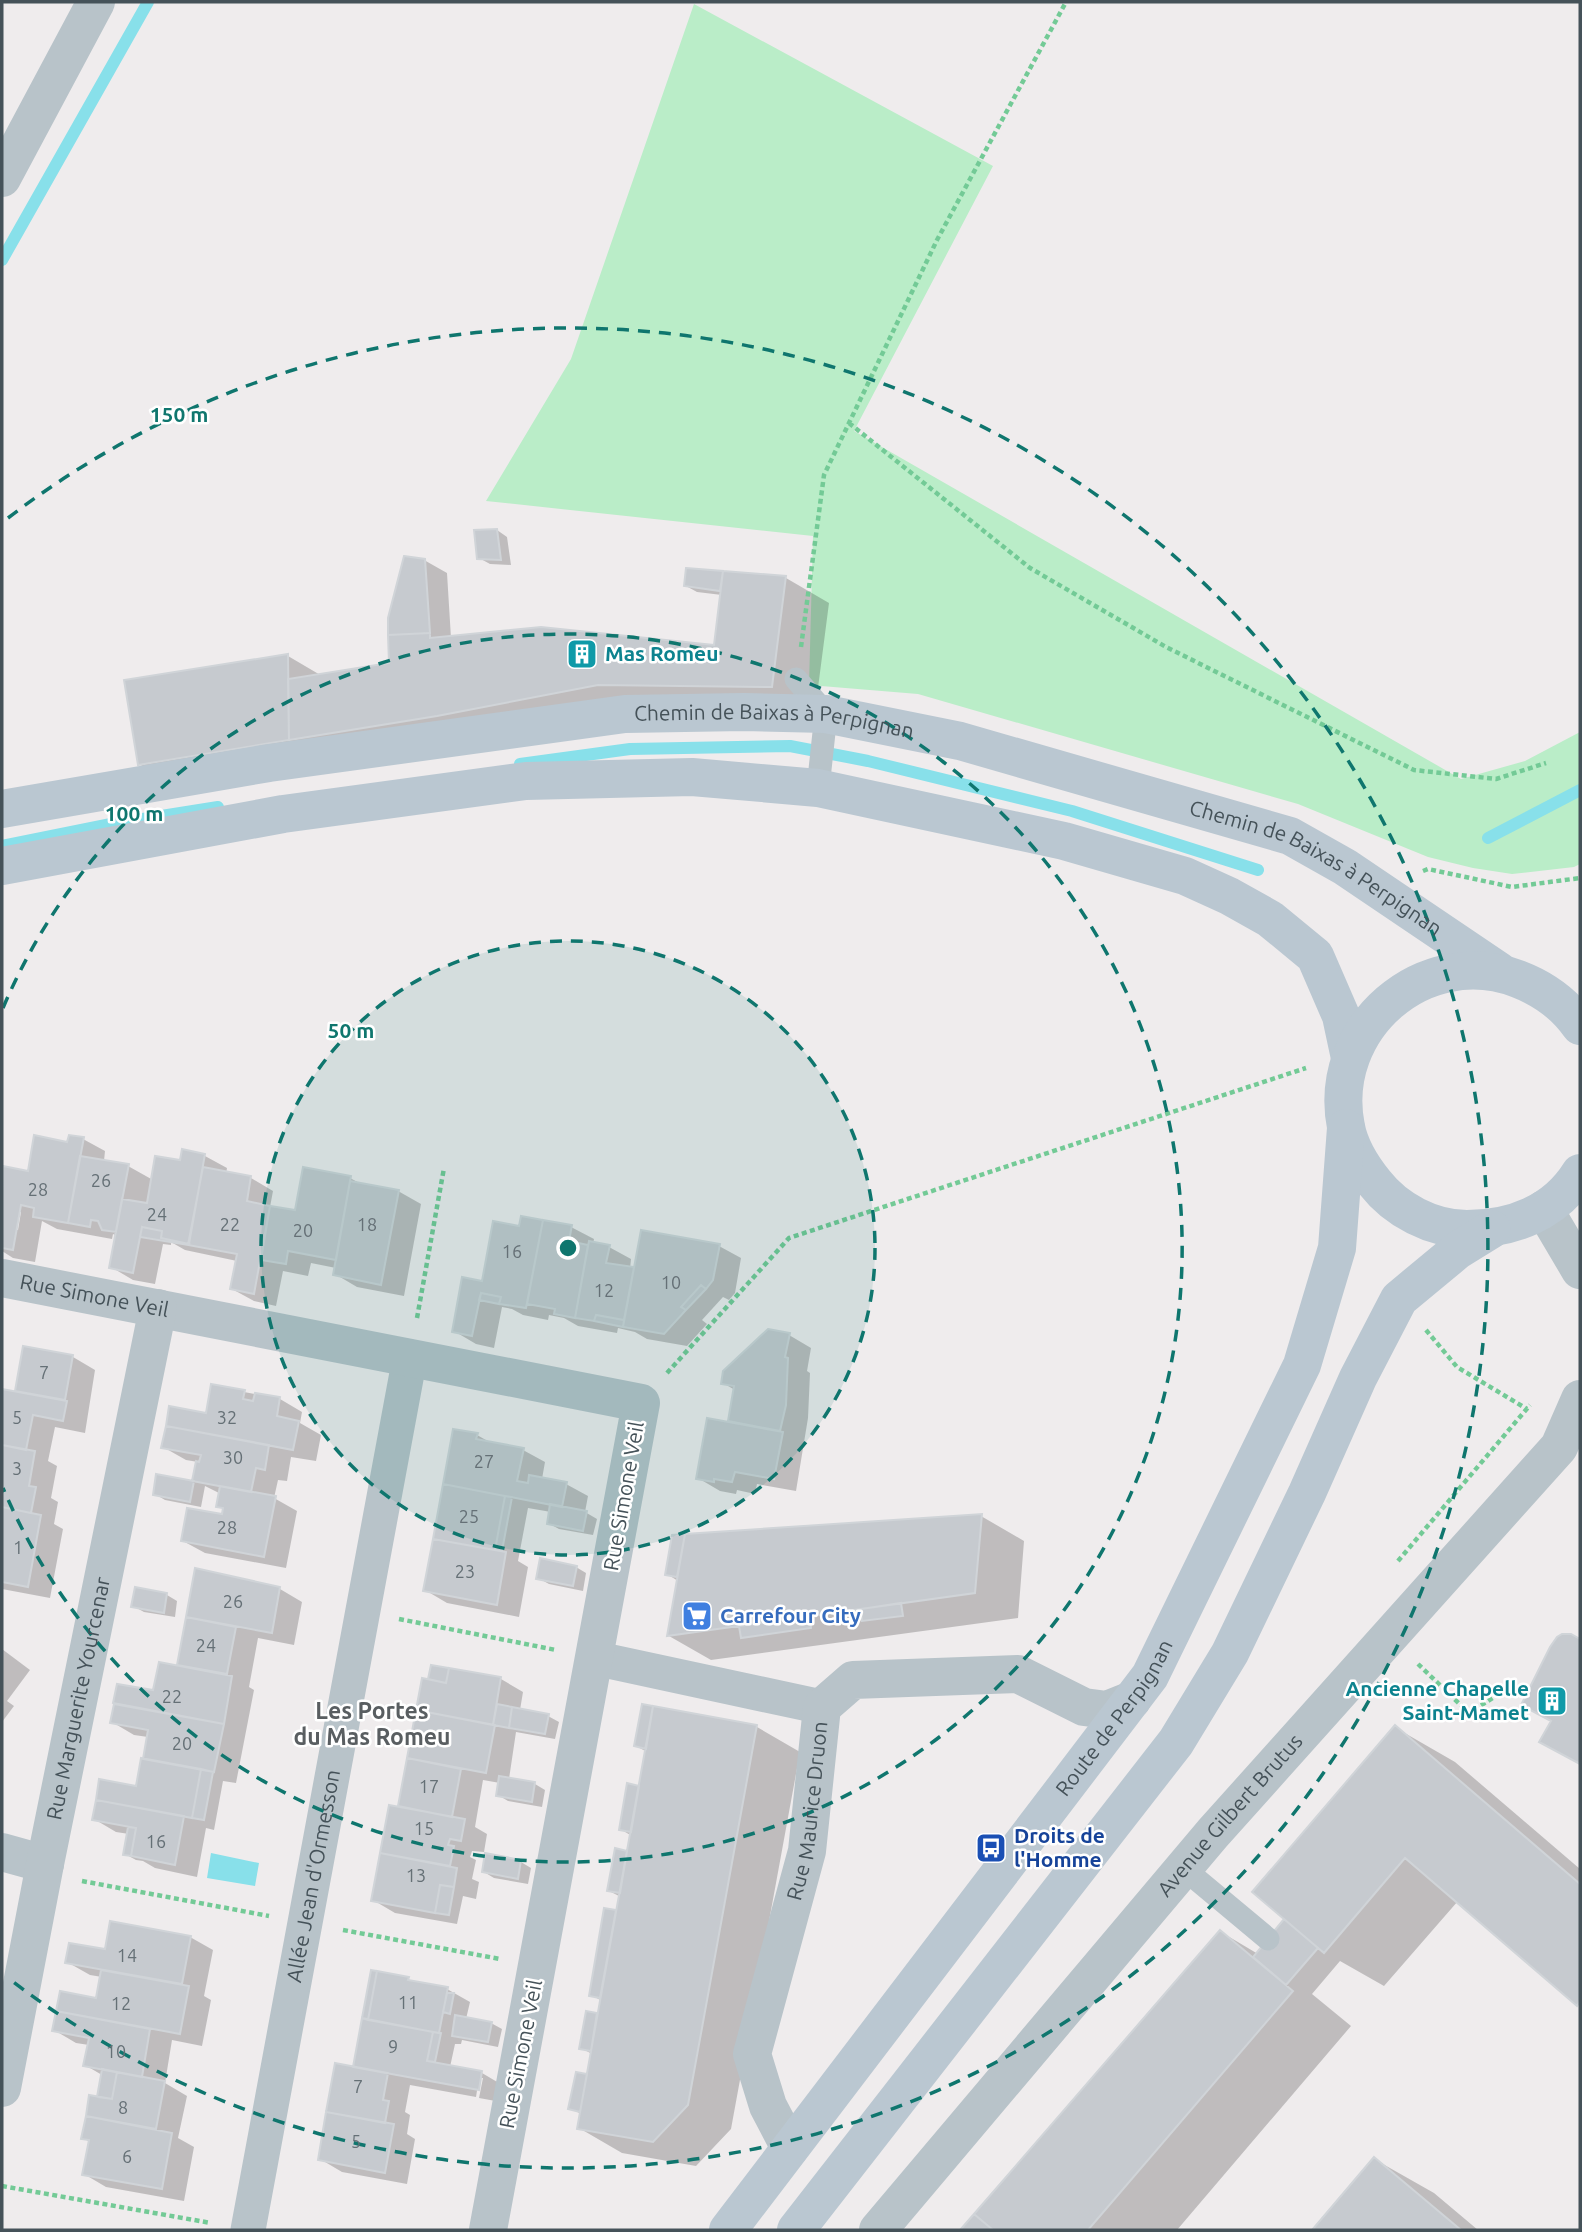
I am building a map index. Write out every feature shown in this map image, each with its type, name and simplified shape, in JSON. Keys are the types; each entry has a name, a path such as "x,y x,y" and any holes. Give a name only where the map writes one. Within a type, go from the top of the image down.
{"main road":[{"name":"Chemin de Baixas à Perpignan","path":"2,809 269,763 625,714 826,714 960,741 1290,836 1345,867 1499,971"},
{"path":"2,866 283,814 526,781 692,777 818,788 1064,841 1185,876 1229,896 1270,919 1315,956 1341,1016 1350,1058"},
{"path":"1580,1026 1569,1009 1538,986 1499,971 1461,970 1425,979 1393,998 1367,1025 1350,1058 1343,1093 1346,1128 1360,1164 1384,1195 1416,1217 1429,1222 1454,1229 1492,1229 1520,1222 1544,1209 1574,1184 1580,1173"},
{"path":"1538,986 1580,981"},
{"name":"Route de Perpignan","path":"728,2230 1150,1676 1302,1365 1336,1248 1346,1128"},
{"path":"796,2230 1176,1742 1230,1653 1307,1493 1358,1378 1399,1299 1458,1251 1492,1229"}],"street":[{"path":"2,178 96,2"},
{"path":"1544,1209 1580,1270"},
{"name":"Rue Simone Veil","path":"2,1278 641,1403 488,2230"},
{"name":"Rue Marguerite Yourcenar","path":"2,2088 158,1308"},
{"name":"Allée Jean d'Ormesson","path":"248,2230 410,1357"},
{"name":"Avenue Gilbert Brutus","path":"878,2230 1183,1868 1389,1637 1570,1453 1580,1399"},
{"path":"594,1658 822,1707"},
{"name":"Rue Maurice Druon","path":"790,2148 768,2106 752,2054 807,1851 822,1707 853,1680 1018,1674 1084,1707 1107,1710 1132,1700"},
{"path":"2,1852 44,1869"}],"lane":[{"path":"796,679 826,714 818,788"},
{"path":"1183,1868 1268,1939"}],"path":[{"path":"796,679 824,475 937,240 1066,2"},
{"path":"849,423 1030,568 1166,647 1414,770 1496,779 1546,763"},
{"path":"1416,872 1428,869 1511,887 1580,878"},
{"path":"1306,1081 1308,1056"},
{"path":"641,1403 789,1238 1307,1068"},
{"path":"410,1357 444,1168"},
{"path":"362,1611 594,1658"},
{"path":"1389,1637 1469,1713 1510,1688 1526,1696"},
{"path":"44,1869 304,1923 538,1966"},
{"path":"2,2186 248,2230"}],"green space":[{"path":"694,4 993,166 854,431 1461,779 1525,761 1580,732 1580,864 1512,874 1473,868 1428,857 1298,804 918,694 809,685 813,536 486,501 571,359"}],"water":[{"path":"211,1853 259,1863 255,1886 207,1878"}],"building":[{"path":"497,529 501,560 477,559 474,530"},
{"path":"404,556 425,559 430,633 388,635 388,618"},
{"path":"686,568 723,571 720,591 684,586"},
{"name":"Mas Romeu","path":"723,571 786,576 772,687 598,685 437,716 289,740 288,679 389,663 388,635 430,633 430,638 541,627 714,645"},
{"path":"288,654 289,740 138,765 124,680"},
{"path":"34,1135 67,1142 69,1135 84,1137 68,1223 33,1217 34,1208 21,1205 13,1250 2,1248 3,1166 28,1171"},
{"path":"182,1149 205,1154 189,1244 161,1238 162,1231 142,1227 133,1273 109,1268 122,1199 147,1203 155,1156 180,1160"},
{"path":"80,1156 129,1164 116,1232 102,1230 98,1221 91,1220 90,1227 68,1223"},
{"path":"203,1167 251,1176 247,1201 270,1206 254,1294 230,1289 237,1254 188,1245"},
{"path":"303,1167 351,1176 336,1260 288,1251 286,1264 261,1260 270,1206 295,1210"},
{"path":"350,1181 399,1190 381,1285 333,1275"},
{"path":"521,1216 543,1220 526,1308 499,1304 501,1297 481,1293 472,1336 452,1332 462,1277 482,1281 493,1221 519,1226"},
{"path":"543,1220 572,1225 569,1241 588,1245 575,1318 554,1314 555,1309 527,1304"},
{"path":"142,1227 162,1231 161,1238 189,1244 140,1237"},
{"path":"641,1230 720,1244 713,1280 706,1289 701,1285 681,1307 686,1310 664,1334 623,1327"},
{"path":"589,1241 610,1245 606,1263 634,1267 624,1320 596,1315 594,1321 575,1318"},
{"path":"701,1285 706,1289 686,1310 681,1307"},
{"path":"481,1293 501,1297 499,1304 479,1300"},
{"path":"596,1315 624,1320 623,1327 594,1321"},
{"path":"768,1329 790,1333 785,1357 788,1358 786,1405 780,1431 728,1421 734,1386 721,1384 723,1371"},
{"path":"23,1346 73,1355 65,1400 15,1391"},
{"path":"211,1384 245,1390 243,1399 253,1401 255,1393 280,1397 277,1416 299,1421 293,1450 166,1426 169,1406 206,1413"},
{"path":"2,1389 67,1401 63,1421 33,1415 26,1450 2,1445"},
{"path":"707,1418 783,1432 774,1479 735,1472 732,1482 696,1479"},
{"path":"166,1426 269,1445 265,1470 256,1468 251,1492 192,1481 196,1461 199,1462 201,1455 161,1448"},
{"path":"453,1429 478,1433 476,1439 524,1448 517,1481 528,1483 529,1475 567,1482 562,1507 443,1484"},
{"path":"2,1445 35,1451 29,1486 36,1487 31,1513 2,1507"},
{"path":"156,1474 194,1481 190,1502 153,1495"},
{"path":"443,1484 505,1496 495,1550 433,1539"},
{"path":"220,1486 276,1496 264,1557 181,1541 187,1508 222,1514 223,1508 216,1507"},
{"path":"505,1496 512,1497 502,1551 495,1550"},
{"path":"550,1504 587,1511 583,1531 547,1524"},
{"path":"2,1507 41,1515 28,1587 2,1582"},
{"path":"982,1514 975,1593 667,1636 685,1534"},
{"path":"685,1534 677,1577 665,1575 672,1535"},
{"path":"433,1539 506,1552 497,1605 423,1591"},
{"path":"540,1558 577,1566 573,1586 536,1579"},
{"path":"195,1568 280,1587 272,1633 186,1617"},
{"path":"135,1587 167,1593 164,1613 131,1607"},
{"path":"901,1603 903,1616 862,1621 861,1609"},
{"path":"810,1616 811,1628 741,1638 739,1626"},
{"path":"186,1617 236,1627 227,1674 177,1665"},
{"name":"Ancienne Chapelle Saint-Mamet","path":"1562,1634 1571,1634 1580,1639 1580,1764 1539,1742 1551,1721 1521,1705 1550,1647"},
{"path":"159,1662 232,1676 224,1724 113,1703 117,1684 153,1690"},
{"path":"431,1665 449,1668 446,1683 428,1679"},
{"path":"449,1668 501,1677 493,1725 416,1710 422,1678 446,1683"},
{"path":"114,1704 224,1724 214,1772 143,1759 148,1730 110,1723"},
{"path":"497,1704 512,1707 509,1728 493,1725"},
{"path":"642,1704 653,1706 646,1749 634,1746"},
{"path":"653,1706 757,1725 688,2105 653,2142 577,2129"},
{"path":"512,1707 549,1714 545,1734 509,1728"},
{"path":"416,1710 495,1725 486,1773 407,1758"},
{"path":"1395,1725 1580,1884 1580,2001 1577,2006 1405,1858 1324,1953 1252,1892"},
{"path":"141,1758 201,1769 192,1818 96,1800 99,1779 136,1786"},
{"path":"407,1758 461,1769 452,1817 398,1806"},
{"path":"201,1769 213,1772 204,1820 192,1818"},
{"path":"499,1776 535,1782 532,1802 496,1796"},
{"path":"627,1783 639,1786 631,1832 619,1830"},
{"path":"96,1800 184,1816 175,1865 131,1856 136,1828 92,1820"},
{"path":"389,1805 465,1819 461,1841 450,1839 448,1845 454,1846 450,1866 380,1853"},
{"path":"128,1827 136,1828 131,1856 123,1855"},
{"path":"615,1848 627,1851 620,1893 607,1891"},
{"path":"380,1853 457,1868 454,1887 440,1885 435,1913 371,1901"},
{"path":"485,1853 521,1860 518,1879 482,1872"},
{"path":"440,1885 454,1887 449,1915 435,1913"},
{"path":"604,1908 616,1910 600,1998 589,1996"},
{"path":"1284,1919 1318,1948 1286,1985 1253,1957"},
{"path":"110,1921 191,1936 182,1984 65,1963 69,1943 105,1949"},
{"path":"1220,1930 1293,1991 1088,2230 993,2230 974,2214"},
{"path":"101,1970 189,1986 180,2034 56,2011 60,1991 96,1998"},
{"path":"371,1970 377,1971 368,2020 362,2018"},
{"path":"377,1971 448,1987 439,2033 368,2020"},
{"path":"447,1993 454,1993 450,2014 443,2012"},
{"path":"56,2011 150,2029 142,2077 83,2066 89,2038 52,2031"},
{"path":"586,2011 597,2013 591,2051 579,2049"},
{"path":"455,2015 492,2022 488,2042 452,2036"},
{"path":"362,2018 433,2032 427,2061 482,2071 479,2090 353,2067"},
{"path":"433,2032 441,2033 435,2062 427,2061"},
{"path":"335,2063 388,2073 383,2100 389,2101 385,2123 326,2112"},
{"path":"102,2069 117,2072 112,2099 97,2097"},
{"path":"117,2072 165,2081 156,2129 86,2116 89,2095 112,2099"},
{"path":"576,2072 587,2074 580,2112 568,2109"},
{"path":"326,2112 394,2124 385,2173 318,2160"},
{"path":"86,2116 172,2133 162,2189 82,2175 89,2140 81,2139"},
{"path":"1374,2157 1461,2230 1312,2230"},
{"path":"974,2214 993,2230 960,2230"}],"waterway":[{"path":"2,260 148,2"},
{"path":"520,764 630,749 790,746 868,761 1072,811 1258,870"},
{"path":"1488,838 1580,790"},
{"path":"2,846 111,824 218,807"}],"place":[{"name":"Mas Romeu","path":"582,654"},
{"name":"Carrefour City","path":"697,1616"},
{"name":"Ancienne Chapelle Saint-Mamet","path":"1552,1701"},
{"name":"Droits de l'Homme","path":"991,1848"}],"district":[{"name":"Les Portes du Mas Romeu","path":"372,1724"}]}
